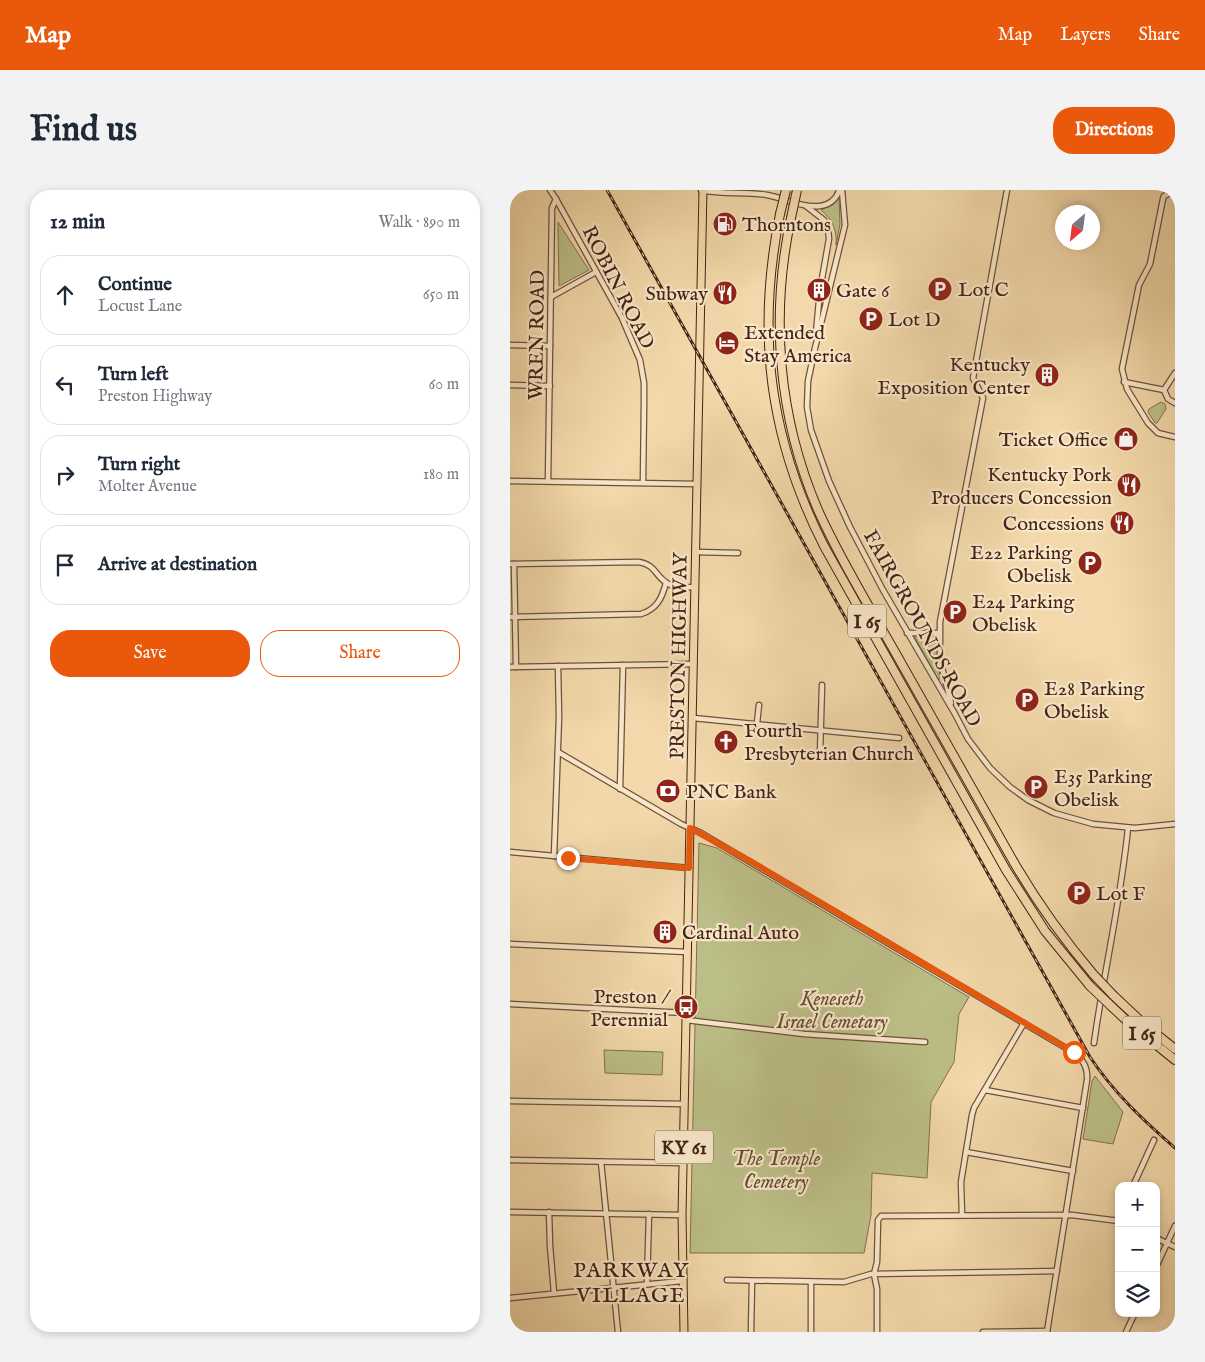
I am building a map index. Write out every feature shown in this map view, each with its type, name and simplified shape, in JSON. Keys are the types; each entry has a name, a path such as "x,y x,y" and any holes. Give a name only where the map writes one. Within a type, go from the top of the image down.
{"highway":[{"name":"I 65","path":"786,190 774,245 768,294 770,366 782,436 805,506 824,546 1006,870 1045,931 1090,986 1128,1022 1175,1060"},
{"name":"I 65","path":"797,190 785,248 780,289 780,356 785,398 799,458 825,525 1042,909 1072,950 1094,975 1146,1026 1175,1049"}],"main road":[{"name":"PRESTON HIGHWAY","path":"684,1332 682,1215 702,190"}],"street":[{"path":"550,190 556,200"},
{"path":"702,190 713,193 764,194 806,206 826,205 841,190"},
{"name":"FAIRGROUNDS ROAD","path":"841,190 845,225 815,348 807,390 807,407 811,430 829,482 850,528 907,633 968,739 985,762 1010,787 1022,796 1054,813 1078,821 1102,826 1128,828 1175,825"},
{"path":"955,714 943,675 939,649 939,633 983,398 973,378 1007,190"},
{"path":"1175,191 1164,196 1163,199 1150,264 1139,285 1122,369 1127,389 1154,430 1163,435 1175,437"},
{"name":"ROBIN ROAD","path":"556,200 622,318 640,360 644,383 643,482"},
{"name":"WREN ROAD","path":"548,481 552,208 556,200"},
{"path":"806,206 824,220 828,228 829,239 820,290 815,348"},
{"path":"551,297 596,272"},
{"path":"510,345 550,346"},
{"path":"1164,390 1175,373"},
{"path":"1124,382 1164,390"},
{"path":"510,385 550,386"},
{"path":"1164,390 1168,399 1175,403"},
{"path":"510,481 697,484"},
{"path":"696,552 738,553"},
{"path":"516,667 512,564 639,562 652,567 666,583 677,587 695,587"},
{"path":"513,617 641,614 648,612 656,605 663,595 666,583"},
{"path":"907,633 939,633"},
{"path":"510,667 694,664"},
{"path":"620,788 623,665"},
{"path":"554,856 558,752 558,666"},
{"path":"820,753 822,685"},
{"path":"757,723 759,705"},
{"path":"693,718 899,738"},
{"path":"558,752 744,857 1071,1050 1082,1060 1088,1074 1047,1332 983,1332"},
{"path":"1094,1043 1116,916 1128,828"},
{"path":"510,852 689,868"},
{"path":"510,944 687,952"},
{"path":"510,1004 686,1016 804,1034 925,1042"},
{"path":"962,1215 961,1182 972,1115 1024,1023"},
{"path":"985,1090 1083,1108"},
{"path":"510,1101 684,1104"},
{"path":"1135,1182 1154,1140"},
{"path":"966,1152 1073,1171"},
{"path":"510,1160 684,1163"},
{"path":"601,1162 618,1332"},
{"path":"510,1212 682,1215"},
{"path":"549,1212 554,1293"},
{"path":"647,1284 649,1214"},
{"path":"877,1332 877,1289 874,1274 877,1262 880,1217 1067,1214 1115,1220"},
{"path":"1160,1258 1175,1226"},
{"path":"1160,1240 1175,1247"},
{"path":"727,1280 844,1282 860,1276 874,1274 1057,1272"},
{"path":"510,1298 682,1280"},
{"path":"752,1281 752,1332"},
{"path":"811,1282 811,1332"},
{"path":"1126,1332 1133,1317"}],"green space":[{"path":"839,197 840,224 836,245 836,235 833,226 829,218 821,210 834,204"},
{"path":"558,222 589,270 559,286 558,228"},
{"path":"1161,402 1165,404 1166,409 1157,423 1155,423 1148,412 1149,409"},
{"path":"915,635 932,635 936,638 940,679 938,679"},
{"path":"699,843 717,848 969,997 959,1014 954,1062 931,1102 927,1178 872,1173 871,1215 864,1253 690,1253"},
{"path":"604,1050 663,1052 662,1075 605,1073"},
{"path":"1095,1076 1123,1112 1113,1144 1083,1139 1092,1081"}],"railway":[{"path":"607,190 1090,1057 1130,1105 1175,1148"}],"place":[{"name":"Thorntons","path":"725,224"},
{"name":"Lot C","path":"940,289"},
{"name":"Gate 6","path":"819,290"},
{"name":"Subway","path":"725,293"},
{"name":"Lot D","path":"871,319"},
{"name":"Extended Stay America","path":"727,343"},
{"name":"Kentucky Exposition Center","path":"1047,375"},
{"name":"Ticket Office","path":"1126,439"},
{"name":"Kentucky Pork Producers Concession","path":"1129,485"},
{"name":"Concessions","path":"1122,523"},
{"name":"E22 Parking Obelisk","path":"1090,563"},
{"name":"E24 Parking Obelisk","path":"955,612"},
{"name":"E28 Parking Obelisk","path":"1027,700"},
{"name":"Fourth Presbyterian Church","path":"726,742"},
{"name":"E35 Parking Obelisk","path":"1036,787"},
{"name":"PNC Bank","path":"668,791"},
{"name":"Lot F","path":"1079,893"},
{"name":"Cardinal Auto","path":"665,932"},
{"name":"Preston / Perennial","path":"686,1007"}],"district":[{"name":"PARKWAY VILLAGE","path":"631,1282"}],"route":[{"path":"568,858 689,868 690,828 752,862 1074,1052"}],"park label":[{"name":"Keneseth Israel Cemetary","path":"832,1010"},
{"name":"The Temple Cemetery","path":"776,1170"}]}
